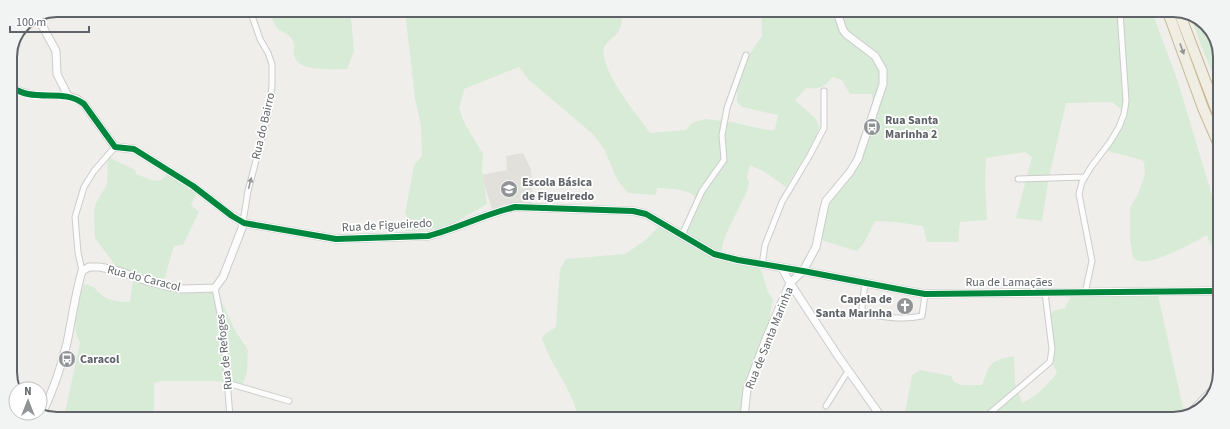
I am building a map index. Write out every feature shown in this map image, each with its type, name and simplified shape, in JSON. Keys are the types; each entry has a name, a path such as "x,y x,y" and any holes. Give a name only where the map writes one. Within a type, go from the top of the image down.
{"highway":[{"path":"1170,17 1213,131"},
{"path":"1181,18 1213,101"}],"street":[{"name":"Rua do Bairro","path":"243,222 248,191 268,111 272,85 272,64 260,39 252,17"},
{"name":"Rua de Santa Marinha","path":"745,412 746,395 752,375 790,283 803,271 816,247 826,201 850,172 858,159 883,84 883,70 875,56 846,34 841,26 838,17"},
{"path":"1085,293 1092,261 1079,194 1085,177 1110,142 1119,127 1124,114 1126,101 1120,17"},
{"path":"40,21 56,51 57,74 68,96"},
{"path":"682,235 702,191 724,160 722,134 727,108 746,55"},
{"path":"17,90 27,94 58,97 68,96 77,99 84,104 115,147 94,171 84,187 75,217 78,252 82,271 66,344 56,380 48,401"},
{"path":"762,265 765,245 782,202 824,128 824,91"},
{"name":"Rua de Figueiredo","path":"115,147 134,149 193,186 232,216 243,222 336,239 428,236 502,210 515,207 633,211 646,214 665,224 714,254 782,268"},
{"path":"1018,180 1085,177"},
{"path":"215,288 223,277 243,222"},
{"name":"Rua do Caracol","path":"82,271 89,266 99,266 167,286 183,289 215,288"},
{"name":"Rua de Lamaçães","path":"782,268 925,294 1213,291"},
{"path":"782,268 790,283 848,371 878,412"},
{"path":"865,283 862,308 864,314 889,318 913,318 922,316 925,294"},
{"name":"Rua de Refoges","path":"215,288 223,329 230,412"},
{"path":"991,412 1050,362 1052,349 1045,293"},
{"path":"826,406 848,371"},
{"path":"227,383 289,401"}],"shaded area":[{"name":"Escola Básica de Figueiredo","path":"523,153 531,169 533,203 506,204 492,209 481,175 507,170 506,156"}],"green space":[{"path":"271,17 352,17 354,51 347,69 317,69 302,65 297,61 294,55 293,40 277,27"},
{"path":"406,17 622,17 619,30 608,41 604,48 604,57 607,67 620,92 650,133 686,130 692,123 705,119 731,122 772,131 775,129 778,115 742,107 737,102 737,89 749,55 762,36 761,17 1154,17 1178,82 1213,199 1213,243 1210,244 1207,235 1174,252 1154,260 1139,261 1133,258 1130,239 1130,208 1138,194 1145,174 1144,162 1142,160 1108,151 1120,126 1122,110 1112,102 1066,103 1048,182 1042,221 1016,218 1032,157 1025,152 986,158 985,185 987,220 960,222 958,242 927,242 923,226 875,221 864,243 857,251 821,240 819,221 820,207 826,195 856,162 873,104 872,94 850,94 842,80 832,77 824,86 806,88 795,100 816,119 819,127 815,140 786,187 765,172 750,165 747,177 749,182 747,191 723,243 721,254 758,266 762,272 768,292 773,300 769,320 741,412 577,412 570,394 550,357 542,338 545,334 556,327 560,269 566,259 627,253 648,238 662,223 680,229 685,224 696,198 688,192 673,189 657,188 656,195 628,193 615,175 604,149 594,135 529,80 519,67 464,89 459,109 465,124 483,154 482,170 487,204 454,223 436,229 405,231 411,220 405,214 414,165 422,156 421,126 415,98"},
{"path":"1192,22 1205,32 1210,41 1213,54 1213,73"},
{"path":"108,157 135,170 136,174 154,181 161,180 169,173 198,191 191,205 199,212 183,245 174,246 162,287 215,288 236,332 248,350 247,372 243,384 213,381 161,381 154,383 154,412 65,412 80,343 76,329 76,314 84,284 93,287 108,299 130,302 134,273 115,265 95,238 94,212 96,203 107,184"},
{"path":"1072,294 1158,295 1184,410 1174,412 905,412 912,375 920,370 951,376 954,382 962,385 982,385 989,367 995,361 1014,356 1015,382 1022,403 1037,394 1057,373 1050,357 1050,315 1054,311 1065,308"}],"cycle path":[{"path":"17,90 28,94 64,96 78,100 84,104 115,147 134,149 193,186 232,216 244,223 336,239 428,236 493,213 515,207 633,211 646,214 714,254 738,260 925,294 1213,291"}],"place":[{"name":"Rua Santa Marinha 2","path":"872,127"},
{"name":"Escola Básica de Figueiredo","path":"509,189"},
{"name":"Capela de Santa Marinha","path":"905,306"},
{"name":"Caracol","path":"67,359"}]}
